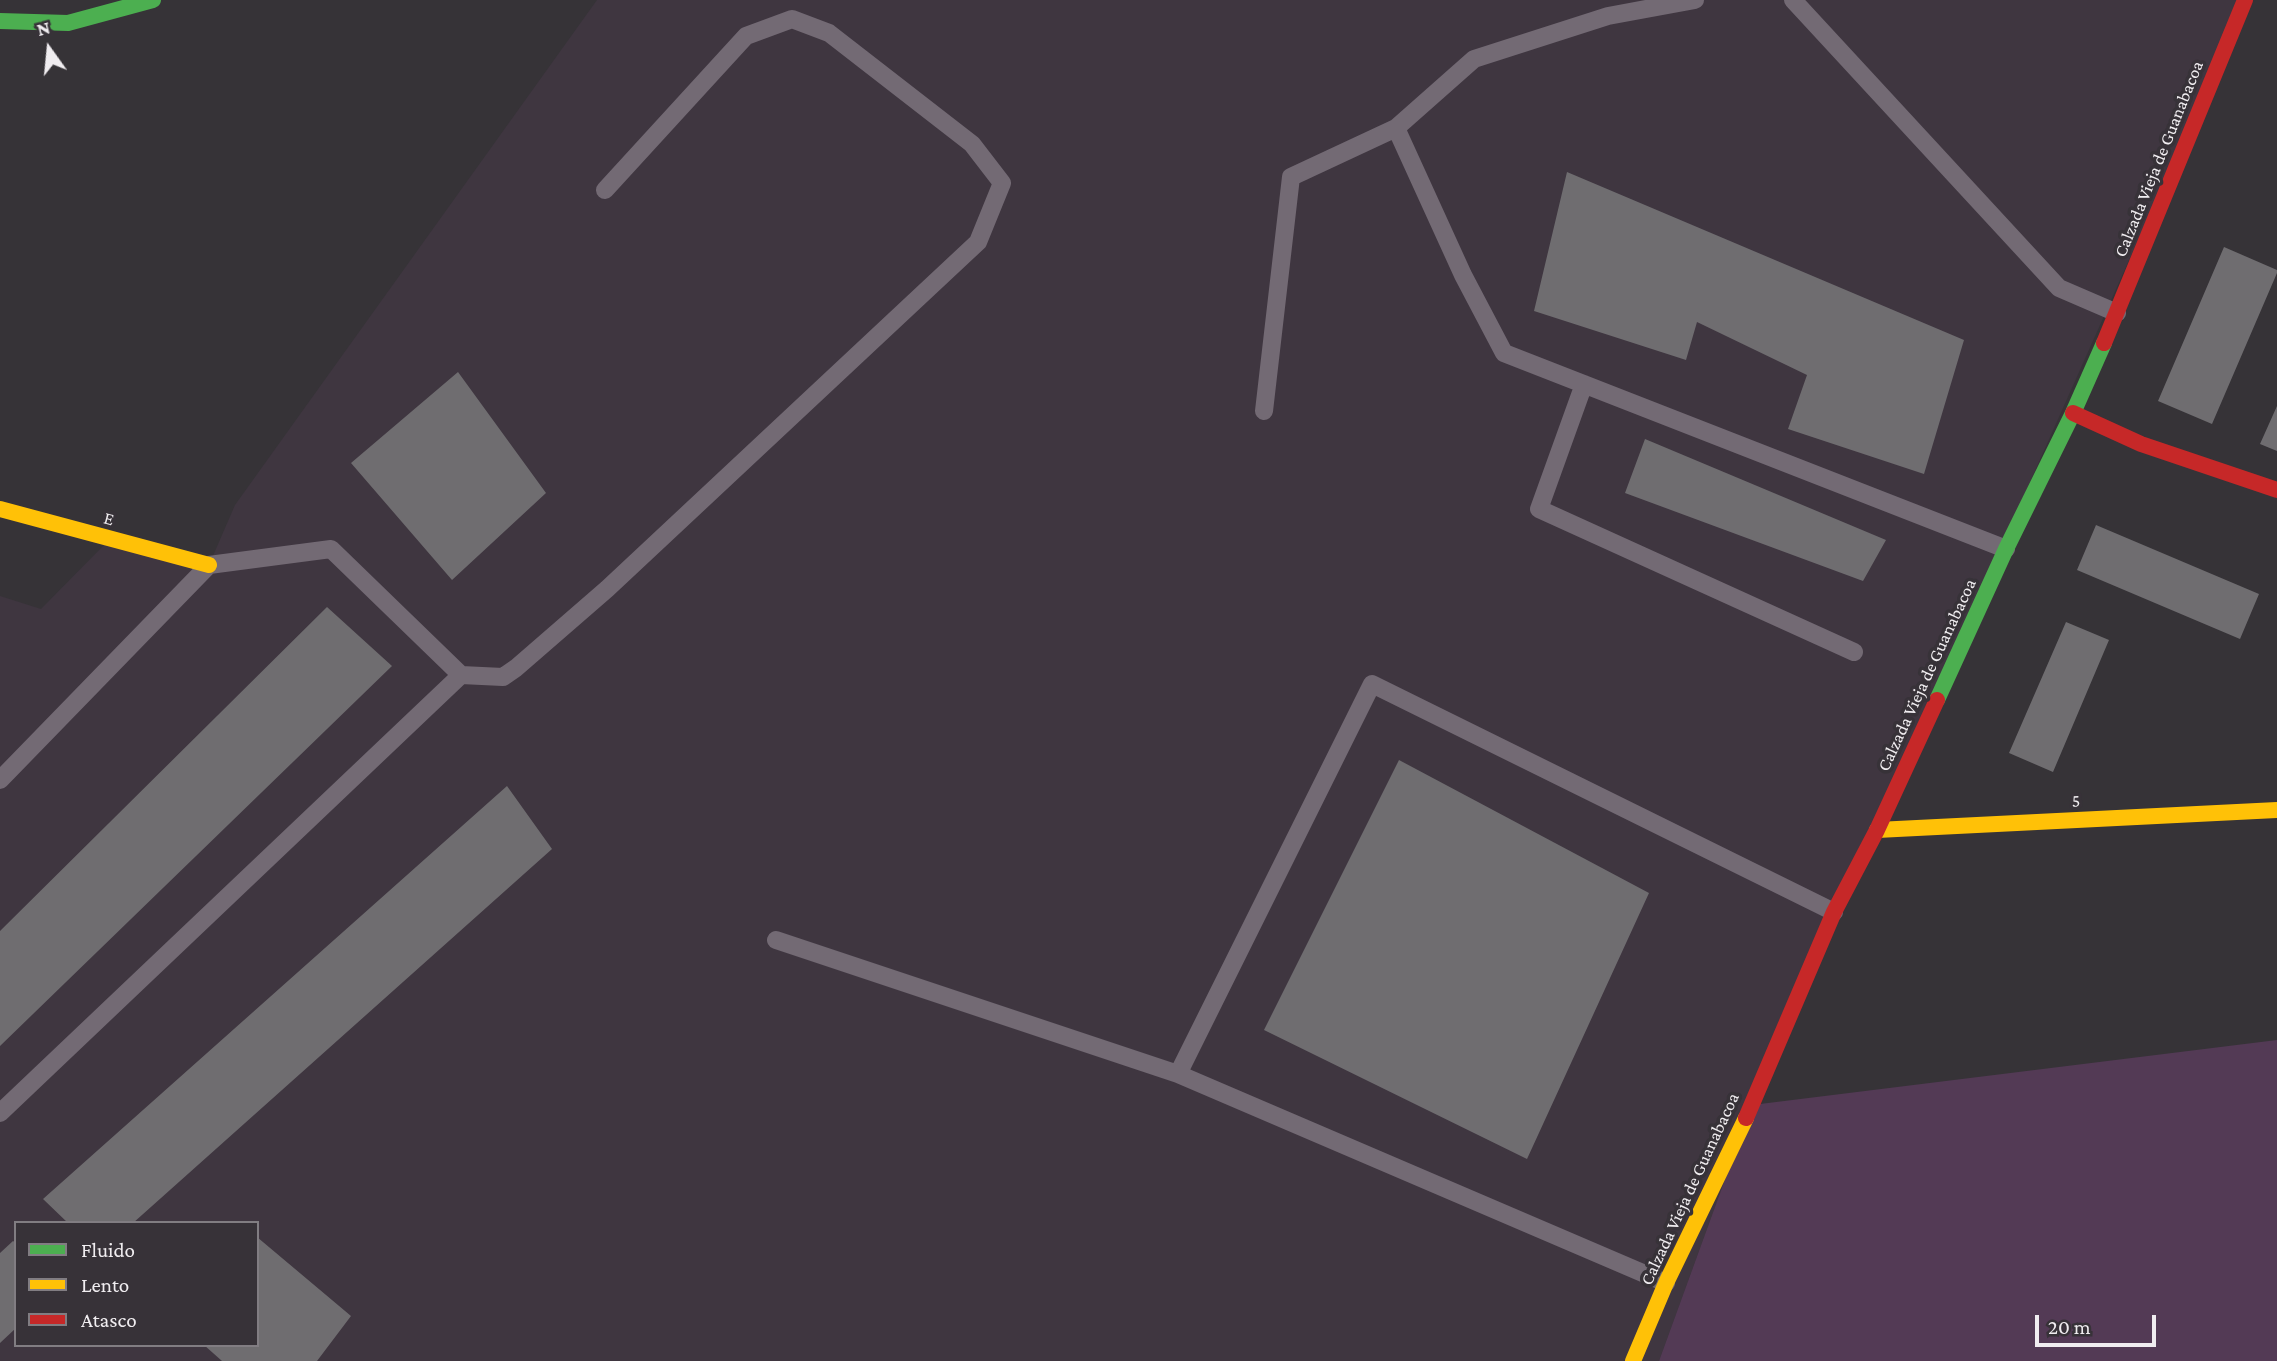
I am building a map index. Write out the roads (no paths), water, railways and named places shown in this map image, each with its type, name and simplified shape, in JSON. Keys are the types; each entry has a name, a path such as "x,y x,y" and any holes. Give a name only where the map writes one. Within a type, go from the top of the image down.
{"main road":[{"path":"0,21 68,23 153,0"},
{"name":"Calzada Vieja de Guanabacoa","path":"1633,1361 1666,1283 1752,1105 1834,912 1877,830 2006,549 2073,413 2117,313 2245,0"},
{"path":"2073,413 2141,444 2277,490"},
{"name":"E","path":"0,509 208,565"},
{"name":"5","path":"1877,830 2277,810"}],"lane":[{"path":"1264,411 1291,177 1396,128 1474,59 1608,16 1695,0"},
{"path":"1793,0 2059,288 2117,313"},
{"path":"0,780 208,565 331,550 461,676 503,677 607,589 978,242 1002,183 972,144 829,33 792,19 746,36 605,190"},
{"path":"1396,128 1463,275 1504,354 2006,549"},
{"path":"1584,384 1539,509 1854,652"},
{"path":"0,1113 461,676"},
{"path":"1178,1074 1372,684 1834,912"},
{"path":"776,940 1178,1074 1666,1283"}]}
